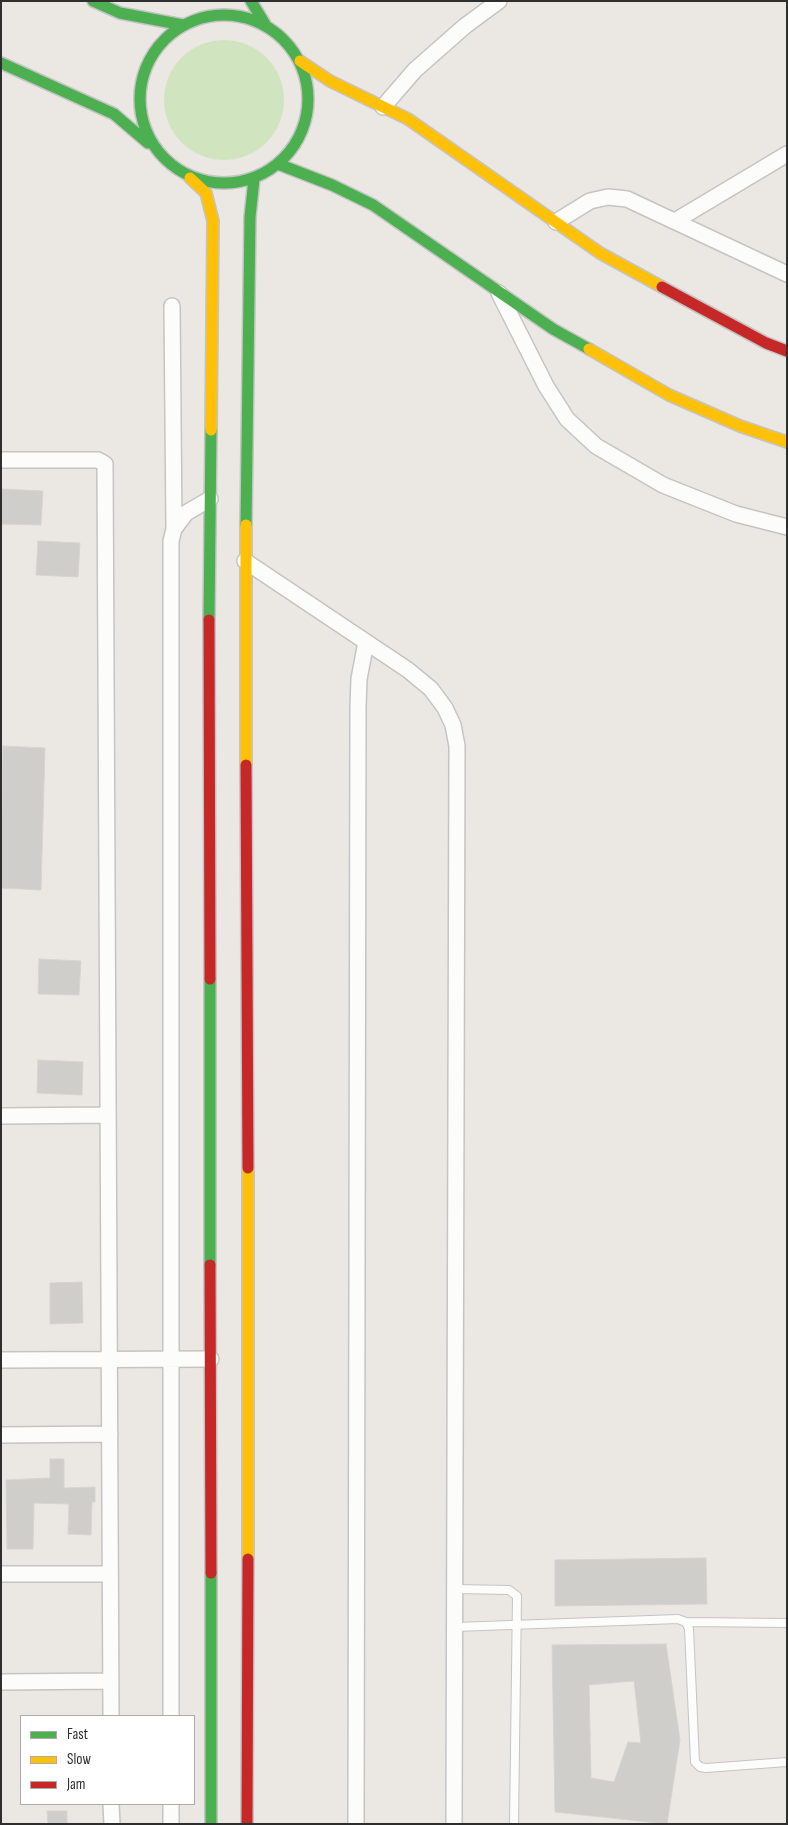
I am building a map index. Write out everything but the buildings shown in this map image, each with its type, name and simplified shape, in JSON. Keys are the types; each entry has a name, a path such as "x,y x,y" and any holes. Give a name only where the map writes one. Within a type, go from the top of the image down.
{"street":[{"path":"92,1 120,13 188,22 223,14 265,24"},
{"path":"190,178 212,184 235,184 254,178 278,164 300,136 307,116 306,77 300,61 284,39 265,24 251,1"},
{"path":"383,107 415,70 465,26 499,1"},
{"path":"152,146 141,121 139,90 152,52 162,40 188,22 200,8"},
{"path":"300,61 330,81 408,119 600,253 766,344 787,351"},
{"path":"1,63 114,114 152,146 169,165 190,178 206,194 213,221 210,499 211,1824"},
{"path":"675,221 787,154"},
{"path":"278,164 332,185 373,205 553,329 669,395 740,426 787,442"},
{"path":"247,1824 249,1444 245,561 250,217 254,178"},
{"path":"556,222 590,201 608,197 627,199 787,274"},
{"path":"498,290 546,386 567,419 596,446 663,485 736,514 787,527"},
{"path":"171,1715 169,1359 172,953 171,541 174,529 172,306"},
{"path":"1,460 98,460 105,464 111,1715"},
{"path":"174,529 186,513 210,499"},
{"path":"245,561 408,670 431,690 445,708 453,725 457,746 454,1824"},
{"path":"356,1824 358,707 359,679 366,642"},
{"path":"1,1116 108,1115"},
{"path":"1,1360 211,1359"},
{"path":"1,1435 110,1434"},
{"path":"1,1574 110,1574"},
{"path":"1,1682 111,1681"},
{"path":"111,1805 112,1824"},
{"path":"171,1805 171,1824"}],"lane":[{"path":"455,1589 509,1590 515,1592 518,1596 514,1824"},
{"path":"454,1627 678,1619 686,1622 787,1623"},
{"path":"686,1622 688,1629 695,1762 700,1767 706,1768 787,1762"}],"green space":[{"path":"224,40 247,44 267,57 280,77 284,100 280,123 267,143 247,156 224,160 201,156 181,143 168,123 164,100 168,77 181,57 201,44"}],"traffic: fast":[{"path":"93,1 120,13 183,25"},
{"path":"251,1 265,24"},
{"path":"232,15 256,21 284,39 294,52 305,74 308,99 305,124 294,146 284,159 271,169 249,180 216,183 199,180 184,173 170,164 159,153 143,124 140,91 143,74 150,59 159,45 170,34 199,18 232,15"},
{"path":"1,63 114,114 148,143"},
{"path":"278,164 332,185 373,205 553,329 589,349"},
{"path":"246,525 250,217 254,179"},
{"path":"209,620 211,430"},
{"path":"210,979 210,1265"},
{"path":"211,1573 211,1824"}],"traffic: slow":[{"path":"300,61 330,81 408,119 600,253 662,287"},
{"path":"190,178 206,193 213,221 211,430"},
{"path":"589,349 669,395 740,426 787,442"},
{"path":"246,525 246,765"},
{"path":"248,1168 248,1559"}],"traffic: jam":[{"path":"662,287 766,343 787,351"},
{"path":"209,620 210,979"},
{"path":"246,765 248,1168"},
{"path":"210,1265 211,1573"},
{"path":"247,1824 248,1559"}]}
